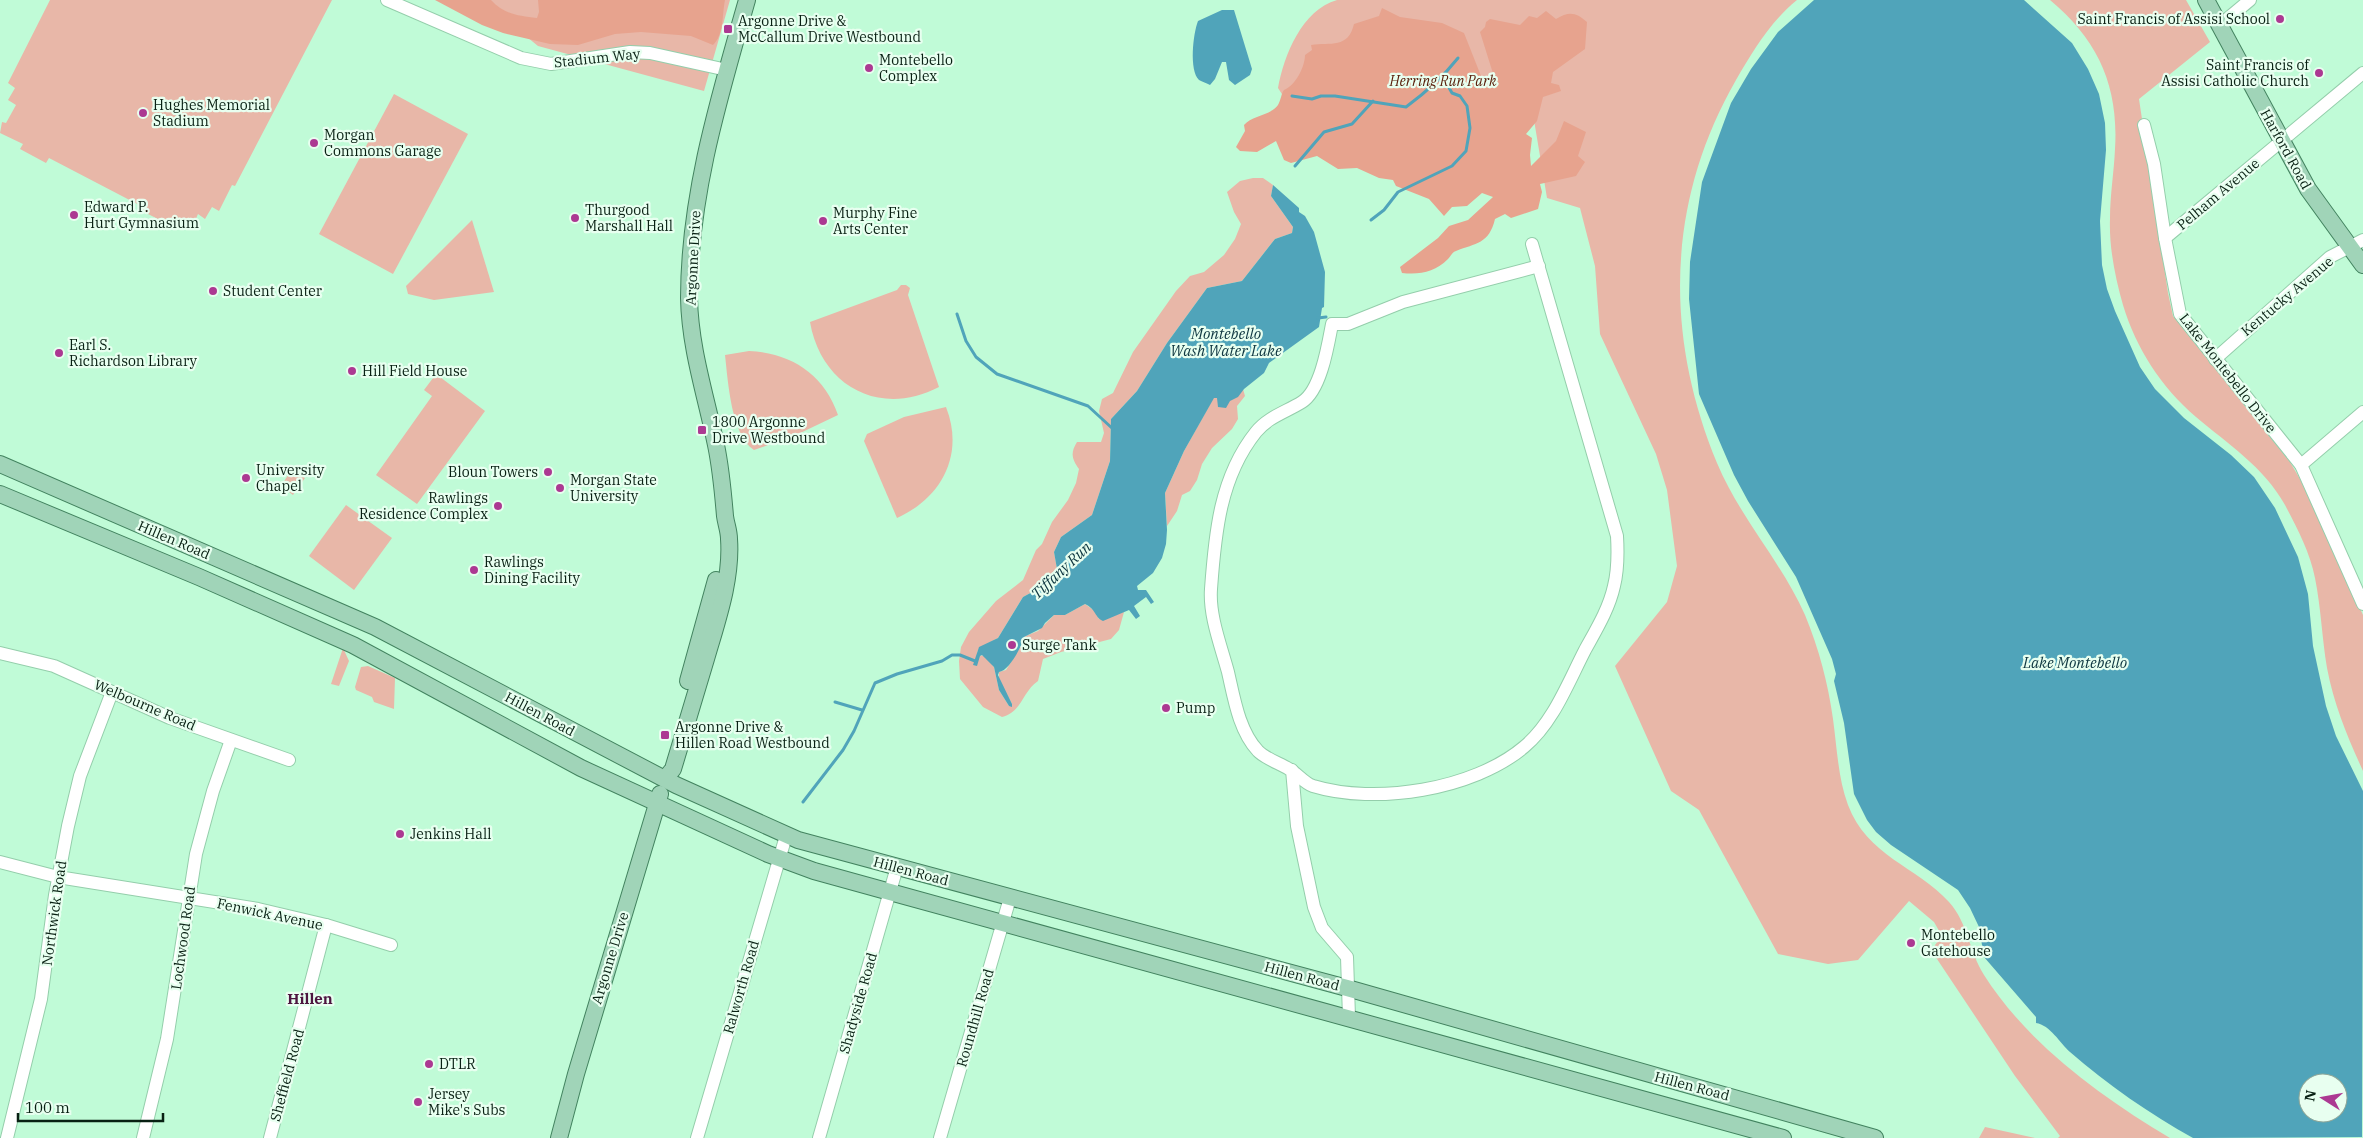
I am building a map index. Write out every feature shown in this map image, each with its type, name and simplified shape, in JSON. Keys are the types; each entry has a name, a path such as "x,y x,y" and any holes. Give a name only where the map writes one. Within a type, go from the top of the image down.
{"main road":[{"name":"Argonne Drive","path":"559,1138 576,1074 664,779 664,766 716,581 725,518 716,446 700,384 693,341 690,298 692,231 698,190 746,0"},
{"name":"Harford Road","path":"2206,0 2280,141 2308,189 2356,243 2363,265"},
{"name":"Hillen Road","path":"0,464 375,627 664,779 786,836 814,846 1347,988 1875,1138"},
{"name":"Hillen Road","path":"0,494 363,650 581,768 779,859 890,892 1783,1138"},
{"path":"133,550 143,526"},
{"path":"363,650 375,627"},
{"path":"471,708 485,684"}],"street":[{"name":"Stadium Way","path":"387,0 521,58 536,62 551,64 630,52 667,56 727,70"},
{"path":"2220,26 2250,0"},
{"name":"Pelham Avenue","path":"2165,238 2363,73"},
{"name":"Lake Montebello Drive","path":"2144,125 2154,164 2165,238 2180,314 2301,465 2359,582 2363,604"},
{"name":"Kentucky Avenue","path":"2215,358 2330,257 2356,243"},
{"path":"1532,244 1617,536 1616,578 1612,596 1601,622 1543,727 1522,749 1483,772 1451,783 1432,787 1358,795 1310,785 1292,770 1259,752 1246,733 1236,706 1212,607 1211,590 1219,514 1232,470 1250,439 1262,425 1302,402 1312,392 1319,376 1332,324 1348,324 1403,302 1538,266"},
{"path":"2301,465 2363,412"},
{"name":"Welbourne Road","path":"0,653 54,666 170,718 289,760"},
{"name":"Northwick Road","path":"7,1138 41,999 58,877 80,776 112,692"},
{"name":"Lochwood Road","path":"143,1138 167,1039 188,898 202,827 231,740"},
{"path":"1292,770 1298,826 1314,907 1322,928 1347,957 1349,1017"},
{"name":"Ralworth Road","path":"697,1138 786,836"},
{"name":"Fenwick Avenue","path":"0,862 58,877 258,908 326,925 392,945"},
{"name":"Shadyside Road","path":"819,1138 897,867"},
{"name":"Roundhill Road","path":"940,1138 1010,898"},
{"name":"Sheffield Road","path":"270,1138 326,925"}],"green space":[{"name":"Hughes Memorial Stadium","path":"50,0 332,0 235,186 232,185 219,211 212,207 205,219 198,214 194,223 186,219 182,228 174,223 172,226 142,211 143,207 49,158 46,163 20,149 23,144 0,133 2,122 6,123 16,105 8,100 15,88 8,83"},
{"path":"435,0 491,0 512,14 537,18 539,12 538,0 725,0 721,30 717,41 713,45 691,36 641,32 615,34 578,45 550,44 503,33 482,25"},
{"path":"446,0 730,0 704,91 538,46 500,15"},
{"path":"1337,0 1797,0 1770,27 1736,80 1713,126 1696,173 1685,221 1680,269 1681,318 1688,366 1700,415 1726,483 1784,576 1810,628 1819,653 1828,692 1842,784 1848,805 1856,822 1867,837 1880,849 1922,879 1949,902 1960,919 1984,975 2022,1024 2067,1067 2118,1105 2170,1138 2058,1138 2060,1136 2015,1076 1933,953 1935,945 1942,936 1934,922 1909,901 1858,960 1828,964 1778,954 1699,810 1671,791 1615,666 1667,602 1677,566 1667,490 1656,454 1600,334 1595,266 1580,208 1547,198 1530,96 1323,157 1278,88 1290,48 1297,35 1314,13 1325,5"},
{"path":"2050,0 2186,0 2210,42 2139,99 2168,293 2173,316 2290,462 2300,479 2363,615 2363,771 2333,695 2327,668 2319,600 2313,568 2303,540 2290,514 2267,479 2233,447 2183,405 2161,380 2151,366 2128,321 2117,284 2110,240 2115,126 2109,85 2093,48 2067,15"},
{"name":"Herring Run Park","path":"1382,8 1400,17 1442,23 1464,33 1483,81 1496,83 1480,32 1490,19 1520,25 1529,16 1537,18 1546,11 1556,19 1572,14 1579,16 1587,22 1585,49 1553,72 1551,83 1559,85 1561,91 1543,97 1537,121 1526,134 1532,138 1531,166 1556,141 1564,121 1586,132 1578,156 1585,162 1576,176 1540,184 1542,192 1538,209 1511,218 1505,214 1495,219 1489,233 1481,241 1453,253 1438,267 1421,273 1402,273 1400,267 1438,238 1449,226 1468,220 1493,197 1482,193 1467,206 1452,207 1444,216 1429,199 1396,186 1393,180 1379,178 1357,168 1338,169 1317,156 1291,163 1284,160 1276,141 1257,152 1240,151 1236,147 1245,131 1244,125 1247,122 1275,109 1278,105 1284,90 1292,85 1299,76 1305,55 1312,50 1311,45 1332,44 1343,41 1348,37 1354,24 1379,16"},
{"path":"394,94 468,134 393,274 319,234"},
{"path":"1263,178 1273,185 1271,196 1293,227 1292,233 1275,239 1242,281 1207,288 1167,343 1137,391 1111,419 1110,461 1092,515 1061,537 1054,552 1057,569 1049,583 1023,597 998,638 979,648 977,653 980,656 984,655 994,667 999,690 1009,706 1012,704 999,679 999,672 1006,670 1023,643 1023,637 1038,631 1054,615 1065,615 1085,604 1095,611 1099,619 1124,612 1119,630 1111,639 1061,652 1043,659 1038,681 1028,691 1014,711 1002,717 983,707 960,679 959,661 961,647 969,632 996,601 1023,580 1036,550 1042,544 1052,522 1068,500 1076,483 1079,469 1073,459 1073,453 1077,442 1101,442 1104,433 1099,411 1102,399 1113,393 1133,352 1176,291 1190,276 1204,272 1224,255 1235,239 1241,224 1234,212 1227,192 1240,181"},
{"path":"472,220 494,292 434,300 408,294 406,286"},
{"path":"901,285 906,285 910,288 908,295 939,387 917,396 896,399 875,397 856,390 840,379 826,364 816,344 810,322 897,290"},
{"path":"749,351 779,356 804,368 824,388 838,415 794,436 754,450 746,443 740,432 732,407 725,355"},
{"path":"436,374 485,411 417,504 376,475 432,396 424,390"},
{"path":"1243,389 1245,396 1237,406 1238,419 1232,429 1212,448 1202,464 1197,480 1190,491 1182,495 1177,511 1167,526 1165,493 1184,451 1214,397 1230,399"},
{"path":"946,407 953,442 945,473 937,487 926,499 897,518 864,441 867,434 904,417"},
{"path":"292,469 305,478 293,495 281,486"},
{"path":"346,505 392,538 354,590 309,556"},
{"path":"343,648 349,661 339,686 331,684"},
{"path":"368,666 395,678 394,709 374,702 372,697 356,690 355,687 361,667"},
{"path":"1985,1127 2035,1138 1979,1138"}],"water":[{"name":"Lake Montebello","path":"1814,0 2024,0 2072,43 2088,69 2099,94 2105,123 2106,150 2100,221 2102,265 2107,289 2115,311 2140,367 2155,389 2184,418 2231,455 2254,477 2275,508 2298,557 2308,594 2313,646 2326,706 2336,736 2363,791 2362,1137 2193,1138 2161,1119 2099,1076 2070,1052 2046,1027 2036,1023 2036,1017 1984,957 1979,927 1970,908 1958,890 1891,845 1876,832 1867,820 1854,794 1844,723 1834,681 1836,674 1832,659 1796,577 1748,501 1734,475 1699,394 1689,299 1690,262 1702,182 1731,103 1751,69 1778,32"},
{"path":"1222,10 1234,10 1252,69 1250,75 1235,85 1229,80 1226,62 1222,62 1215,79 1210,85 1199,80 1194,68 1193,43 1198,21"},
{"name":"Montebello Wash Water Lake","path":"1273,185 1299,208 1299,212 1305,216 1314,232 1325,272 1324,307 1322,308 1319,327 1269,363 1264,373 1244,389 1238,397 1230,401 1226,408 1218,407 1217,398 1214,398 1184,451 1165,493 1167,530 1162,558 1153,573 1137,586 1138,590 1146,590 1154,602 1151,604 1146,597 1134,606 1140,616 1136,619 1129,610 1103,621 1085,604 1065,615 1054,615 1042,628 1024,637 1011,663 1003,671 999,672 998,675 1012,704 1012,707 1009,706 999,690 994,667 982,655 977,666 973,665 979,647 998,638 1023,597 1049,583 1057,569 1054,552 1061,537 1092,515 1110,461 1111,419 1137,391 1167,343 1207,288 1242,281 1275,239 1292,233 1293,227 1271,196"}],"waterway":[{"name":"Tiffany Run","path":"1292,96 1312,99 1321,96 1335,96 1406,107 1434,84 1458,58"},
{"name":"Tiffany Run","path":"1371,220 1384,210 1398,192 1452,166 1466,151 1470,128 1467,106 1460,96 1452,93 1443,77"},
{"name":"Tiffany Run","path":"1295,166 1324,132 1352,124 1373,101"},
{"path":"957,314 966,341 976,357 997,374 1088,406 1113,429"},
{"name":"Tiffany Run","path":"1318,318 1326,317"},
{"name":"Tiffany Run","path":"803,802 843,750 854,731 875,683 897,674 942,661 952,655 960,655 975,661"},
{"path":"835,702 862,710"}],"place":[{"name":"Saint Francis of Assisi School","path":"2280,19"},
{"name":"Argonne Drive & McCallum Drive Westbound","path":"728,29"},
{"name":"Montebello Complex","path":"869,68"},
{"name":"Saint Francis of Assisi Catholic Church","path":"2319,73"},
{"name":"Hughes Memorial Stadium","path":"143,113"},
{"name":"Morgan Commons Garage","path":"314,143"},
{"name":"Edward P. Hurt Gymnasium","path":"74,215"},
{"name":"Thurgood Marshall Hall","path":"575,218"},
{"name":"Murphy Fine Arts Center","path":"823,221"},
{"name":"Student Center","path":"213,291"},
{"name":"Earl S. Richardson Library","path":"59,353"},
{"name":"Hill Field House","path":"352,371"},
{"name":"1800 Argonne Drive Westbound","path":"702,430"},
{"name":"Bloun Towers","path":"548,472"},
{"name":"University Chapel","path":"246,478"},
{"name":"Morgan State University","path":"560,488"},
{"name":"Rawlings Residence Complex","path":"498,506"},
{"name":"Rawlings Dining Facility","path":"474,570"},
{"name":"Surge Tank","path":"1012,645"},
{"name":"Pump","path":"1166,708"},
{"name":"Argonne Drive & Hillen Road Westbound","path":"665,735"},
{"name":"Jenkins Hall","path":"400,834"},
{"name":"Montebello Gatehouse","path":"1911,943"},
{"name":"DTLR","path":"429,1064"},
{"name":"Jersey Mike's Subs","path":"418,1102"}],"district":[{"name":"Hillen","path":"310,998"}]}
